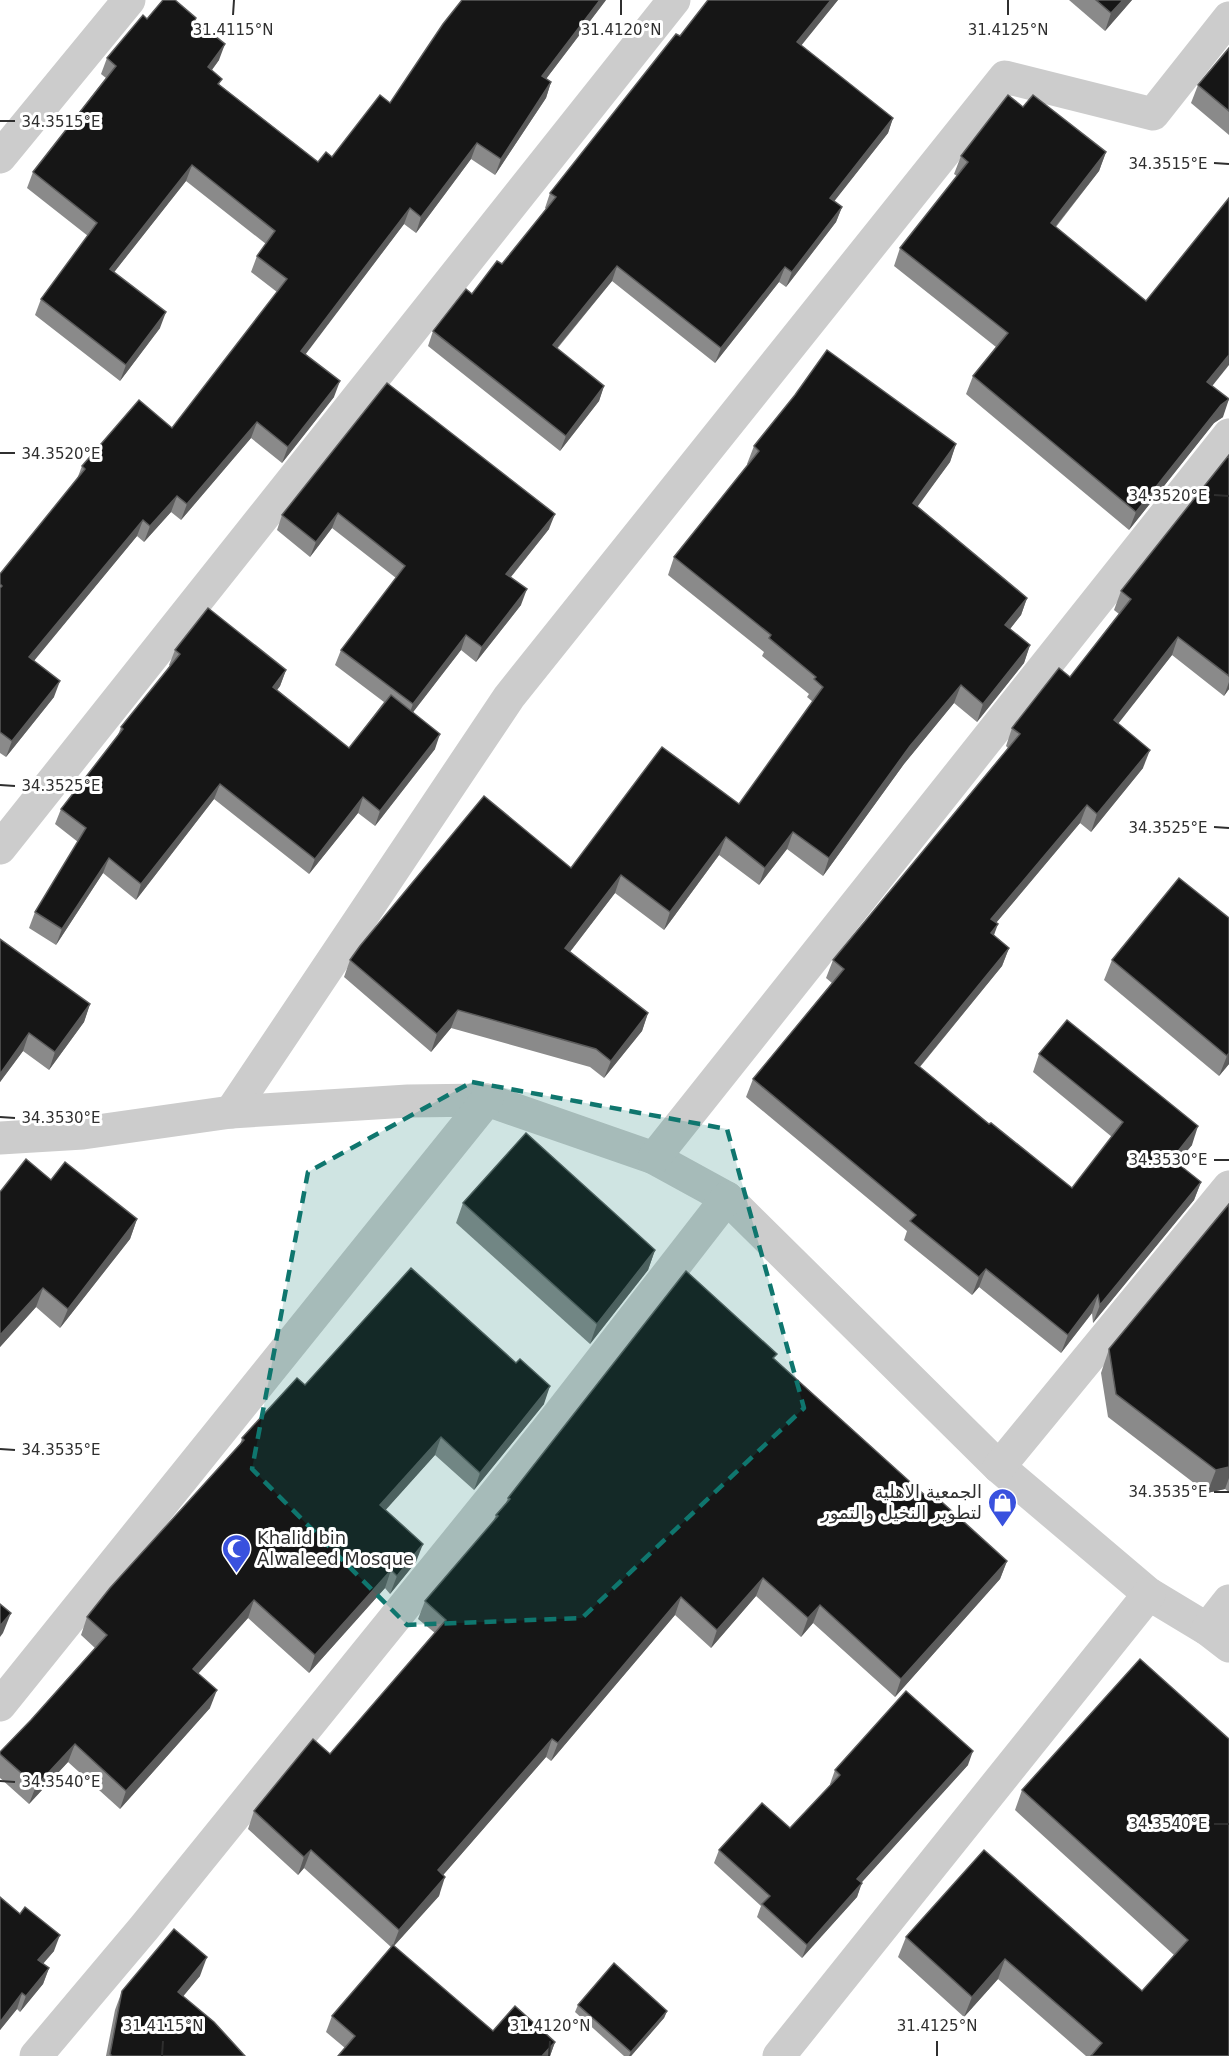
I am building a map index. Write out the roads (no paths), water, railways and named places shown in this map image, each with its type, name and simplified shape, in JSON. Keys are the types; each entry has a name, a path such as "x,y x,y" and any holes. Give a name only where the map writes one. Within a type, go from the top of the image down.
{"street":[{"path":"0,157 129,0"},
{"path":"0,848 674,0"},
{"path":"231,1112 509,697 1005,77 1153,114 1229,18"},
{"path":"654,1158 1229,435"},
{"path":"0,1705 488,1100"},
{"path":"0,1138 83,1133 231,1112 408,1101 488,1100 654,1158 727,1198 999,1467 1149,1594 1218,1638 1229,1601"},
{"path":"999,1467 1229,1187"},
{"path":"36,2056 144,1928 525,1458 727,1198"},
{"path":"779,2056 1149,1594"}],"place":[{"name":"الجمعية الاهلية لتطوير النخيل والتمور","path":"1003,1528"},
{"name":"Khalid bin Alwaleed Mosque","path":"236,1574"}]}
